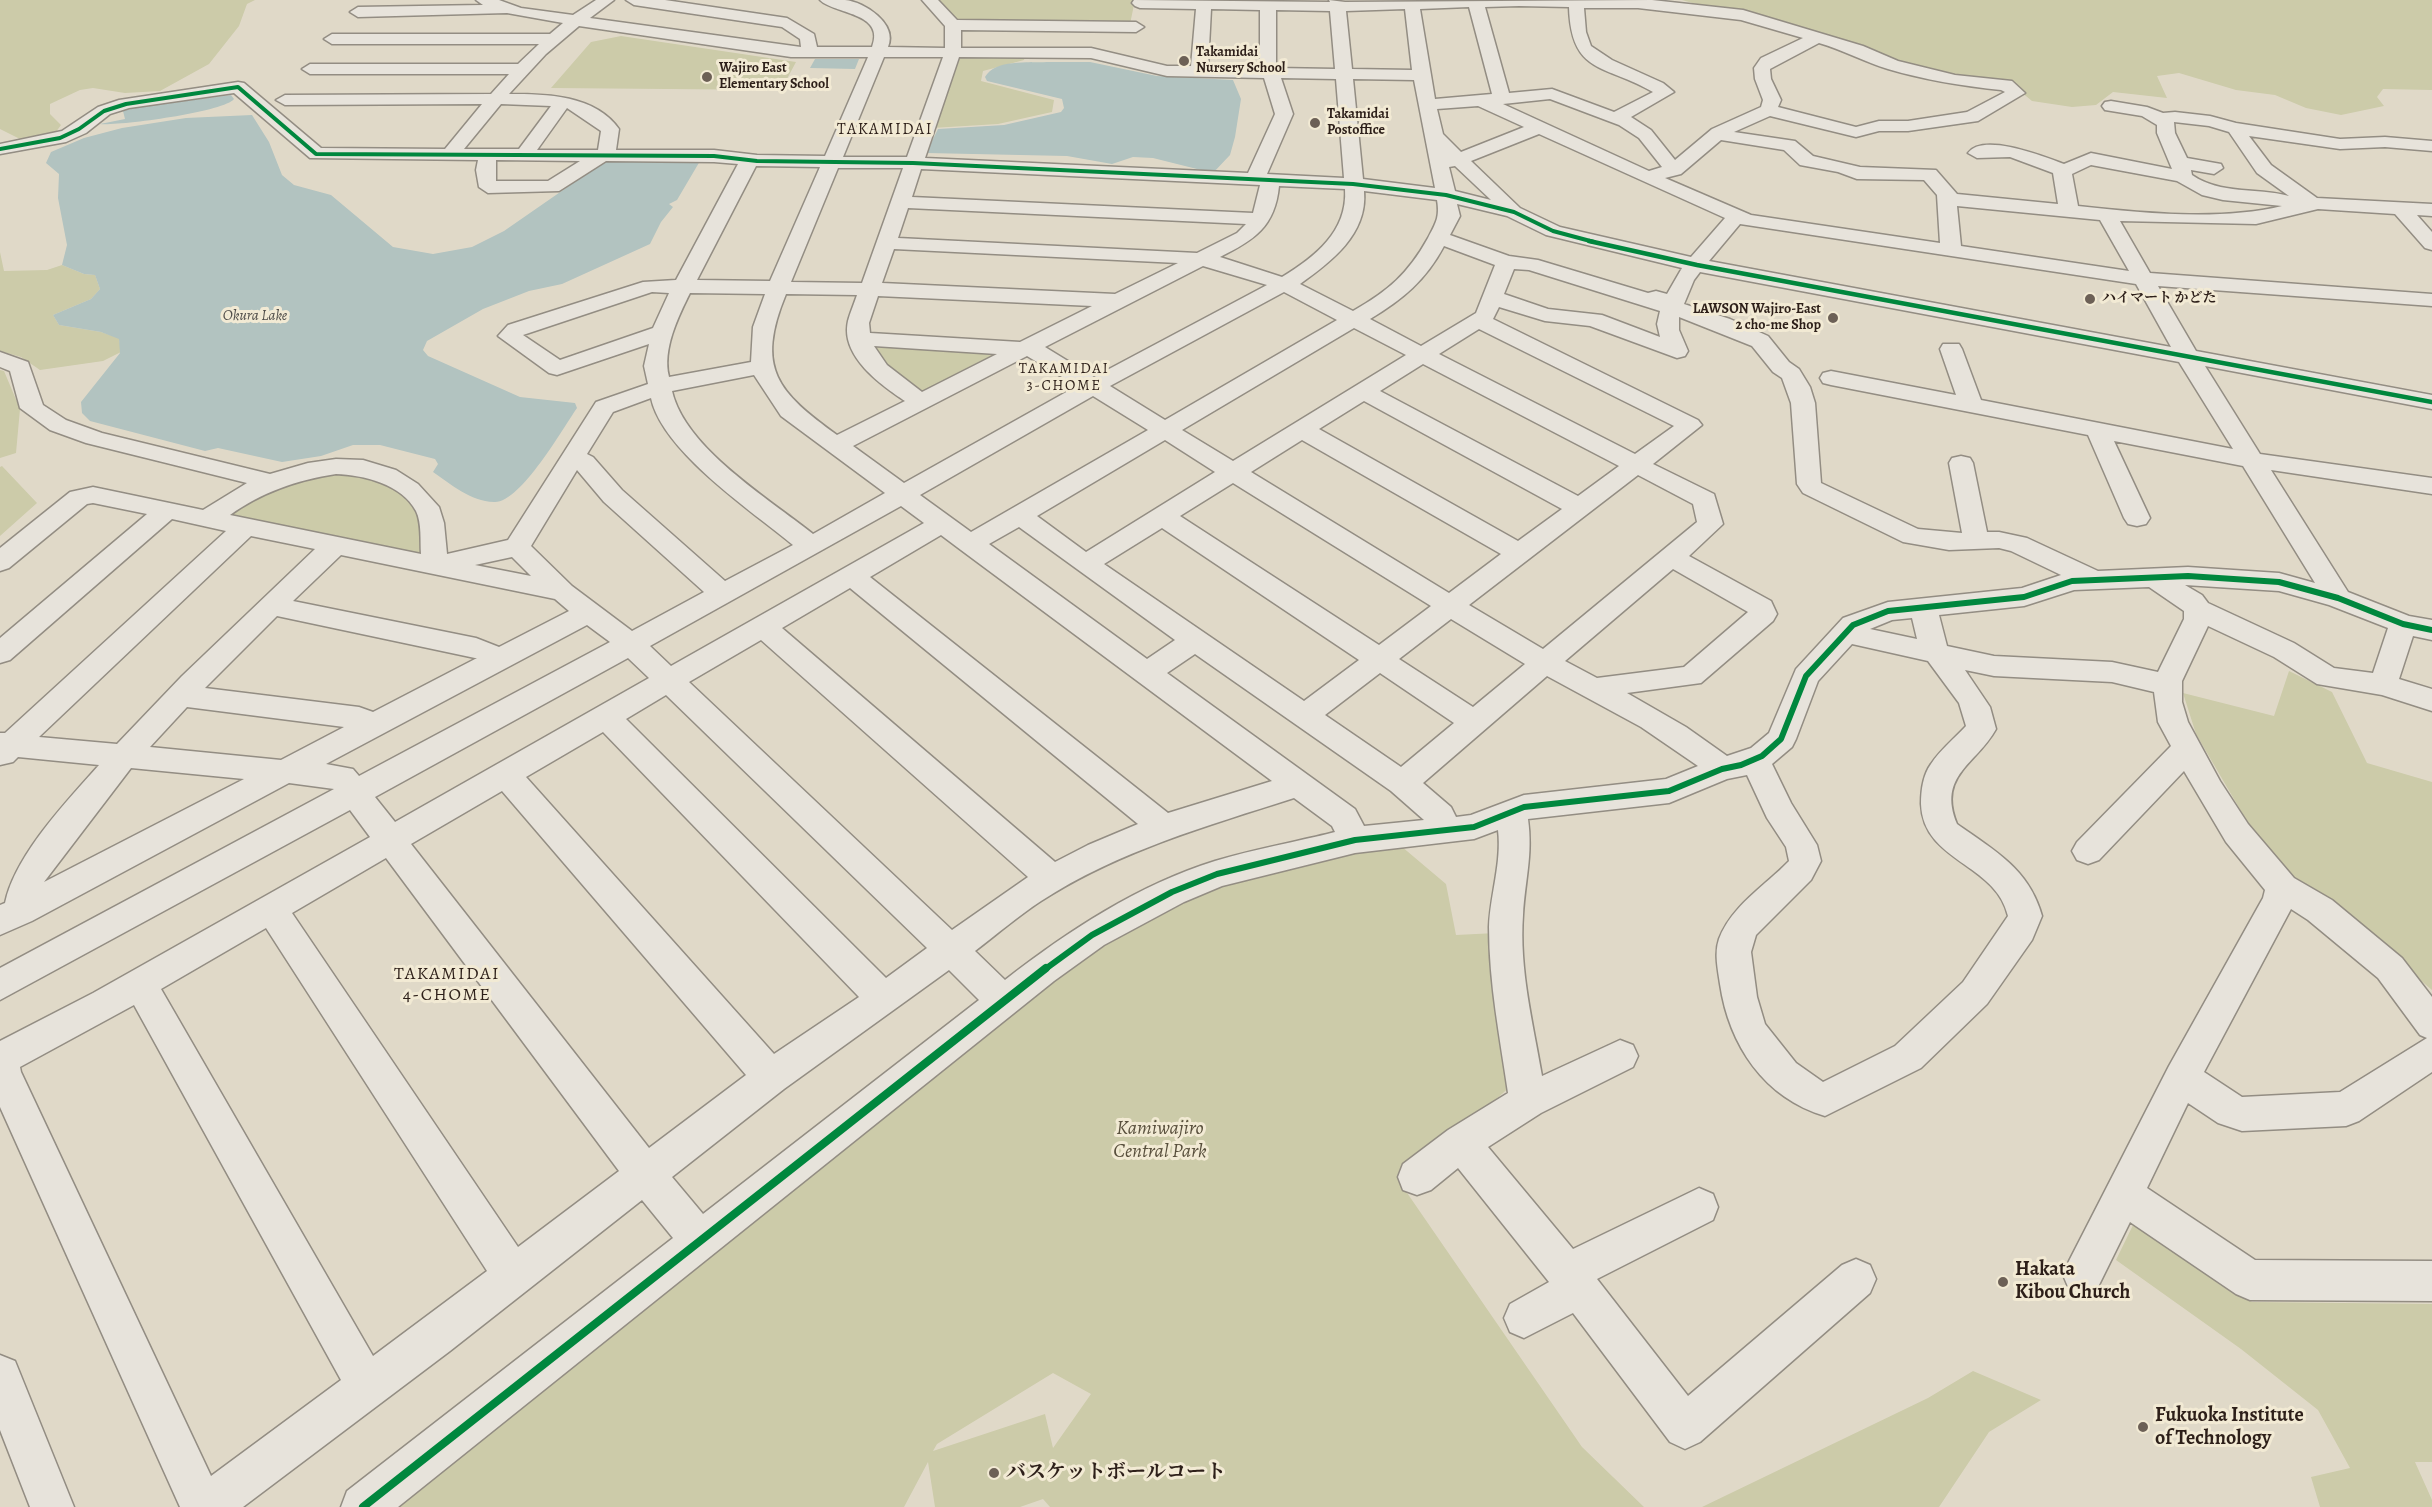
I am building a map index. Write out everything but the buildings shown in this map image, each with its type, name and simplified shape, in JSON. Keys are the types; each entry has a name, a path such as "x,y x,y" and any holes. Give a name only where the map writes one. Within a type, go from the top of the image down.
{"street":[{"path":"484,0 516,4 574,20 791,52 1090,53 1167,71 1422,75"},
{"path":"451,154 521,69 574,20 606,0"},
{"path":"634,0 787,23 808,37 809,52"},
{"path":"922,402 876,370 857,334 858,323 953,52 953,25 930,0"},
{"path":"1130,63 1141,1 1643,2 1743,15 1857,49 1892,65 1955,80 2006,85 2016,93 1972,117 1908,126 1879,126 1856,132 1768,110 1718,134 1674,170 1648,178"},
{"path":"1199,72 1204,2"},
{"path":"1415,2 1422,75 1428,105 1435,137 1449,161 1514,212 1560,254 1660,299 1672,307"},
{"path":"1566,2 1580,40 1586,49 1611,67 1665,92 1620,114 1619,120"},
{"path":"836,445 1244,237 1261,219 1269,199 1262,179 1284,114 1269,73 1268,3"},
{"path":"0,985 723,594 1094,386 1284,284 1321,259 1341,240 1352,222 1355,199 1338,3"},
{"path":"1476,3 1502,99"},
{"path":"272,116 332,39 364,6 497,11 516,4"},
{"path":"632,28 668,5"},
{"path":"787,23 825,5 870,17 883,35 879,52 778,288 759,344 762,367 770,387 789,411 1344,818 1355,840"},
{"path":"953,25 1136,27"},
{"path":"1768,110 1772,100 1763,79 1762,68 1767,62 1818,37"},
{"path":"332,39 553,39"},
{"path":"310,69 521,69"},
{"path":"0,149 48,142 68,135 85,127 98,113 127,104 238,87 316,154 714,156 750,160 913,163 1353,184 1446,195 1514,212 1553,231 1697,265 2189,359 2432,402"},
{"path":"1428,105 1551,94 1619,120 1645,134 1674,170"},
{"path":"285,100 496,99 563,102 577,105 608,127 607,152 552,187 488,187 486,170 488,154"},
{"path":"1482,101 1736,217 2144,278 2432,300"},
{"path":"524,155 563,102"},
{"path":"2111,106 2147,112 2161,119 2166,124 2166,134 2188,182 2217,193 2281,199 2308,205 2432,210"},
{"path":"2161,119 2175,117 2210,121 2235,128 2340,144 2385,142 2432,146"},
{"path":"1449,161 1538,128"},
{"path":"2235,128 2264,169 2308,205"},
{"path":"446,134 468,133"},
{"path":"296,136 323,134"},
{"path":"1718,134 1789,145 1807,161 1843,167 1857,173 1929,174 1947,194 1951,249"},
{"path":"1977,153 2012,151 2062,170 2074,169 2091,159 2181,170 2214,168"},
{"path":"750,160 666,319 655,366 664,406 678,431 705,461 810,546"},
{"path":"970,544 1353,320 1401,289 1423,266 1450,216 1446,195 1449,161"},
{"path":"2062,170 2069,210"},
{"path":"1043,274 1079,171"},
{"path":"1947,199 2107,215 2237,219 2308,205"},
{"path":"900,202 1261,219"},
{"path":"2401,208 2432,244"},
{"path":"2107,215 2189,359 2338,598"},
{"path":"1492,297 1545,315 1594,320 1677,351 1668,335 1667,317 1684,278 1736,217"},
{"path":"1439,238 1506,262 1531,264 1672,307 1760,341 1776,362 1791,374 1803,403 1809,484 1812,488 1912,536 1949,542 1976,540 2018,544 2094,580"},
{"path":"886,243 1043,274 1119,302"},
{"path":"663,332 557,368 509,336 516,330 650,286 870,289 1202,260 1284,284 1705,500 1710,524 1402,783"},
{"path":"1085,564 1485,316 1506,262"},
{"path":"1305,716 1451,607 1578,507 1690,425 1478,320"},
{"path":"860,339 1035,350 1451,607 1545,663 1599,689 1706,756 1722,769"},
{"path":"1952,349 1971,405"},
{"path":"0,359 20,367 32,408 58,424 94,438 268,481"},
{"path":"435,565 517,547 604,407 659,386 762,367"},
{"path":"1832,378 2251,460 2432,486"},
{"path":"1362,391 1578,507"},
{"path":"1301,429 1520,554"},
{"path":"2097,429 2137,518"},
{"path":"572,457 584,462 613,496 723,594"},
{"path":"1961,463 1976,540"},
{"path":"210,517 227,504 268,481 345,466 373,470 397,478 428,509 435,565"},
{"path":"0,562 79,498 86,495 210,517 563,592"},
{"path":"0,653 167,510"},
{"path":"1020,515 1085,564 1402,783 1440,816 1439,831"},
{"path":"1161,516 1476,722"},
{"path":"943,523 140,984 0,1059 3,1073 205,1507 771,1077 884,999 949,948 1029,892 1100,854 1163,827 1298,785"},
{"path":"4,748 246,526"},
{"path":"10,916 35,868 122,755 335,544"},
{"path":"517,547 563,592 631,644 1004,1001"},
{"path":"1599,689 1607,685 1691,676 1763,614 1761,608 1671,557"},
{"path":"852,576 1163,827"},
{"path":"363,1507 1004,1001 1092,935 1172,892 1217,874 1355,840 1474,827 1524,807 1669,791 1722,769 1755,759 1781,740 1806,676 1846,633 1863,620 1888,611 2024,597 2072,580 2188,576 2279,582 2338,598 2418,627 2383,685"},
{"path":"2155,578 2192,602 2198,610 2284,650 2327,677 2383,685 2432,700"},
{"path":"272,606 476,648 486,651 497,660"},
{"path":"1755,759 1778,809 1801,845 1805,861 1800,871 1738,933 1733,952 1740,998 1751,1034 1774,1064 1800,1089 1812,1097 1825,1099 1908,1058 1975,993 2020,930 2025,916 2020,896 2006,879 1944,832 1937,814 1935,792 1942,771 1981,729 1981,716 1974,700 1934,647 1924,608"},
{"path":"2198,610 2198,619 2168,686 2168,702 2173,722 2187,749 2237,833 2282,887 2320,910 2390,968 2432,1024"},
{"path":"10,916 589,612"},
{"path":"764,627 1052,879"},
{"path":"1846,633 1939,655 2017,669 2112,672 2168,686"},
{"path":"1146,673 1196,640"},
{"path":"182,696 359,718 372,726"},
{"path":"606,717 884,999"},
{"path":"4,748 122,755 342,777 645,1174 700,1240"},
{"path":"2088,851 2187,749"},
{"path":"506,774 771,1077"},
{"path":"1512,812 1516,845 1506,915 1506,962 1528,1101"},
{"path":"2083,1275 2182,1078 2279,900 2282,887"},
{"path":"271,909 513,1275"},
{"path":"140,984 367,1386"},
{"path":"2182,1078 2231,1111 2242,1113 2346,1109 2432,1052"},
{"path":"1417,1177 1461,1143 1528,1101 1620,1056"},
{"path":"1461,1143 1573,1281 1685,1427 1856,1279"},
{"path":"2124,1195 2250,1280 2432,1281"},
{"path":"1524,1318 1573,1281 1699,1208"},
{"path":"0,1376 52,1507"}],"green space":[{"path":"0,0 255,0 247,4 239,26 209,64 160,91 125,93 93,88 80,90 50,104 50,114 61,125 53,136 24,141 0,129"},
{"path":"935,0 1135,0 1130,24 956,22"},
{"path":"1682,0 2432,0 2432,90 2383,89 2377,97 2384,106 2341,115 2306,108 2275,95 2236,90 2179,73 2157,76 2167,98 2113,92 2096,105 2072,107 2032,101 2020,91 1979,79 1913,65"},
{"path":"621,36 796,62 781,90 551,88 591,42"},
{"path":"957,56 1025,56 1024,60 983,71 981,81 1054,100 1052,112 998,124 932,128"},
{"path":"0,252 4,271 47,270 62,265 84,274 95,275 100,289 91,299 53,315 59,325 101,332 119,338 121,352 103,361 40,370 21,357 0,351"},
{"path":"873,343 1005,351 926,393 900,379"},
{"path":"0,370 4,371 20,409 16,453 0,458"},
{"path":"2,466 37,503 0,536 0,467"},
{"path":"349,473 388,486 406,496 413,503 419,516 424,550 415,556 221,515 266,491 299,481"},
{"path":"2289,671 2332,692 2367,763 2432,782 2432,990 2372,939 2292,877 2252,830 2196,734 2183,693 2274,716"},
{"name":"Kamiwajiro Central Park","path":"1401,846 1446,884 1456,935 1496,933 1513,1084 1402,1184 1403,1187 1582,1447 1644,1507 1050,1507 1043,1499 1020,1507 935,1507 928,1462 904,1507 381,1507 1057,974 1132,925 1215,886 1276,867 1370,849","holes":["1053,1373 1091,1394 1053,1448 1045,1414 933,1451 937,1444"]},
{"path":"2135,1221 2252,1302 2432,1304 2432,1462 2415,1462 2432,1500 2432,1507 2320,1507 2311,1477 2350,1468 2318,1410 2241,1349 2116,1260"},
{"path":"1973,1371 2041,1400 1989,1432 1939,1507 1702,1507 1928,1398"}],"water":[{"path":"815,59 859,59 855,69 810,68"},
{"path":"1022,62 1090,62 1157,76 1233,80 1241,99 1230,155 1213,173 1153,158 1133,157 1112,164 1067,156 926,153 938,129 1004,125 1061,112 1064,108 1062,99 987,81 985,77 996,67"},
{"path":"231,95 234,99 212,109 148,120 100,124 125,119 123,111 135,108"},
{"name":"Okura Lake","path":"252,115 269,142 282,175 294,185 331,195 393,247 433,254 472,247 504,231 605,161 700,161 677,200 669,204 673,207 661,222 650,244 562,284 529,291 483,309 427,341 423,350 428,356 520,397 575,403 577,408 551,447 516,491 494,502 477,499 454,487 433,472 438,464 435,459 380,445 353,445 321,456 282,462 218,448 205,451 90,421 82,413 81,402 120,353 119,339 101,332 59,325 53,315 91,299 100,289 95,275 84,274 62,265 67,245 58,198 59,174 46,163 51,152 84,138 122,128 186,118"}],"cycle path":[{"path":"0,149 60,138 74,132 110,108 157,97 238,87 316,154 714,156 757,161 913,163 1353,184 1446,195 1514,212 1553,231 1697,265 2432,402"},
{"path":"363,1507 1042,971 1092,935 1172,892 1217,874 1355,840 1474,827 1524,807 1669,791 1722,769 1741,765 1762,756 1781,739 1806,676 1853,625 1888,611 2024,597 2072,581 2188,576 2279,582 2338,598 2403,624 2432,630"}],"place":[{"name":"Takamidai Nursery School","path":"1184,61"},
{"name":"Wajiro East Elementary School","path":"707,77"},
{"name":"Takamidai Postoffice","path":"1315,123"},
{"name":"ハイマート かどた","path":"2090,299"},
{"name":"LAWSON Wajiro-East 2 cho-me Shop","path":"1833,318"},
{"name":"Hakata Kibou Church","path":"2003,1282"},
{"name":"Fukuoka Institute of Technology","path":"2143,1427"},
{"name":"バスケットボールコート","path":"994,1473"}],"district":[{"name":"TAKAMIDAI","path":"885,130"},
{"name":"TAKAMIDAI 3-CHOME","path":"1064,378"},
{"name":"TAKAMIDAI 4-CHOME","path":"447,985"}]}
